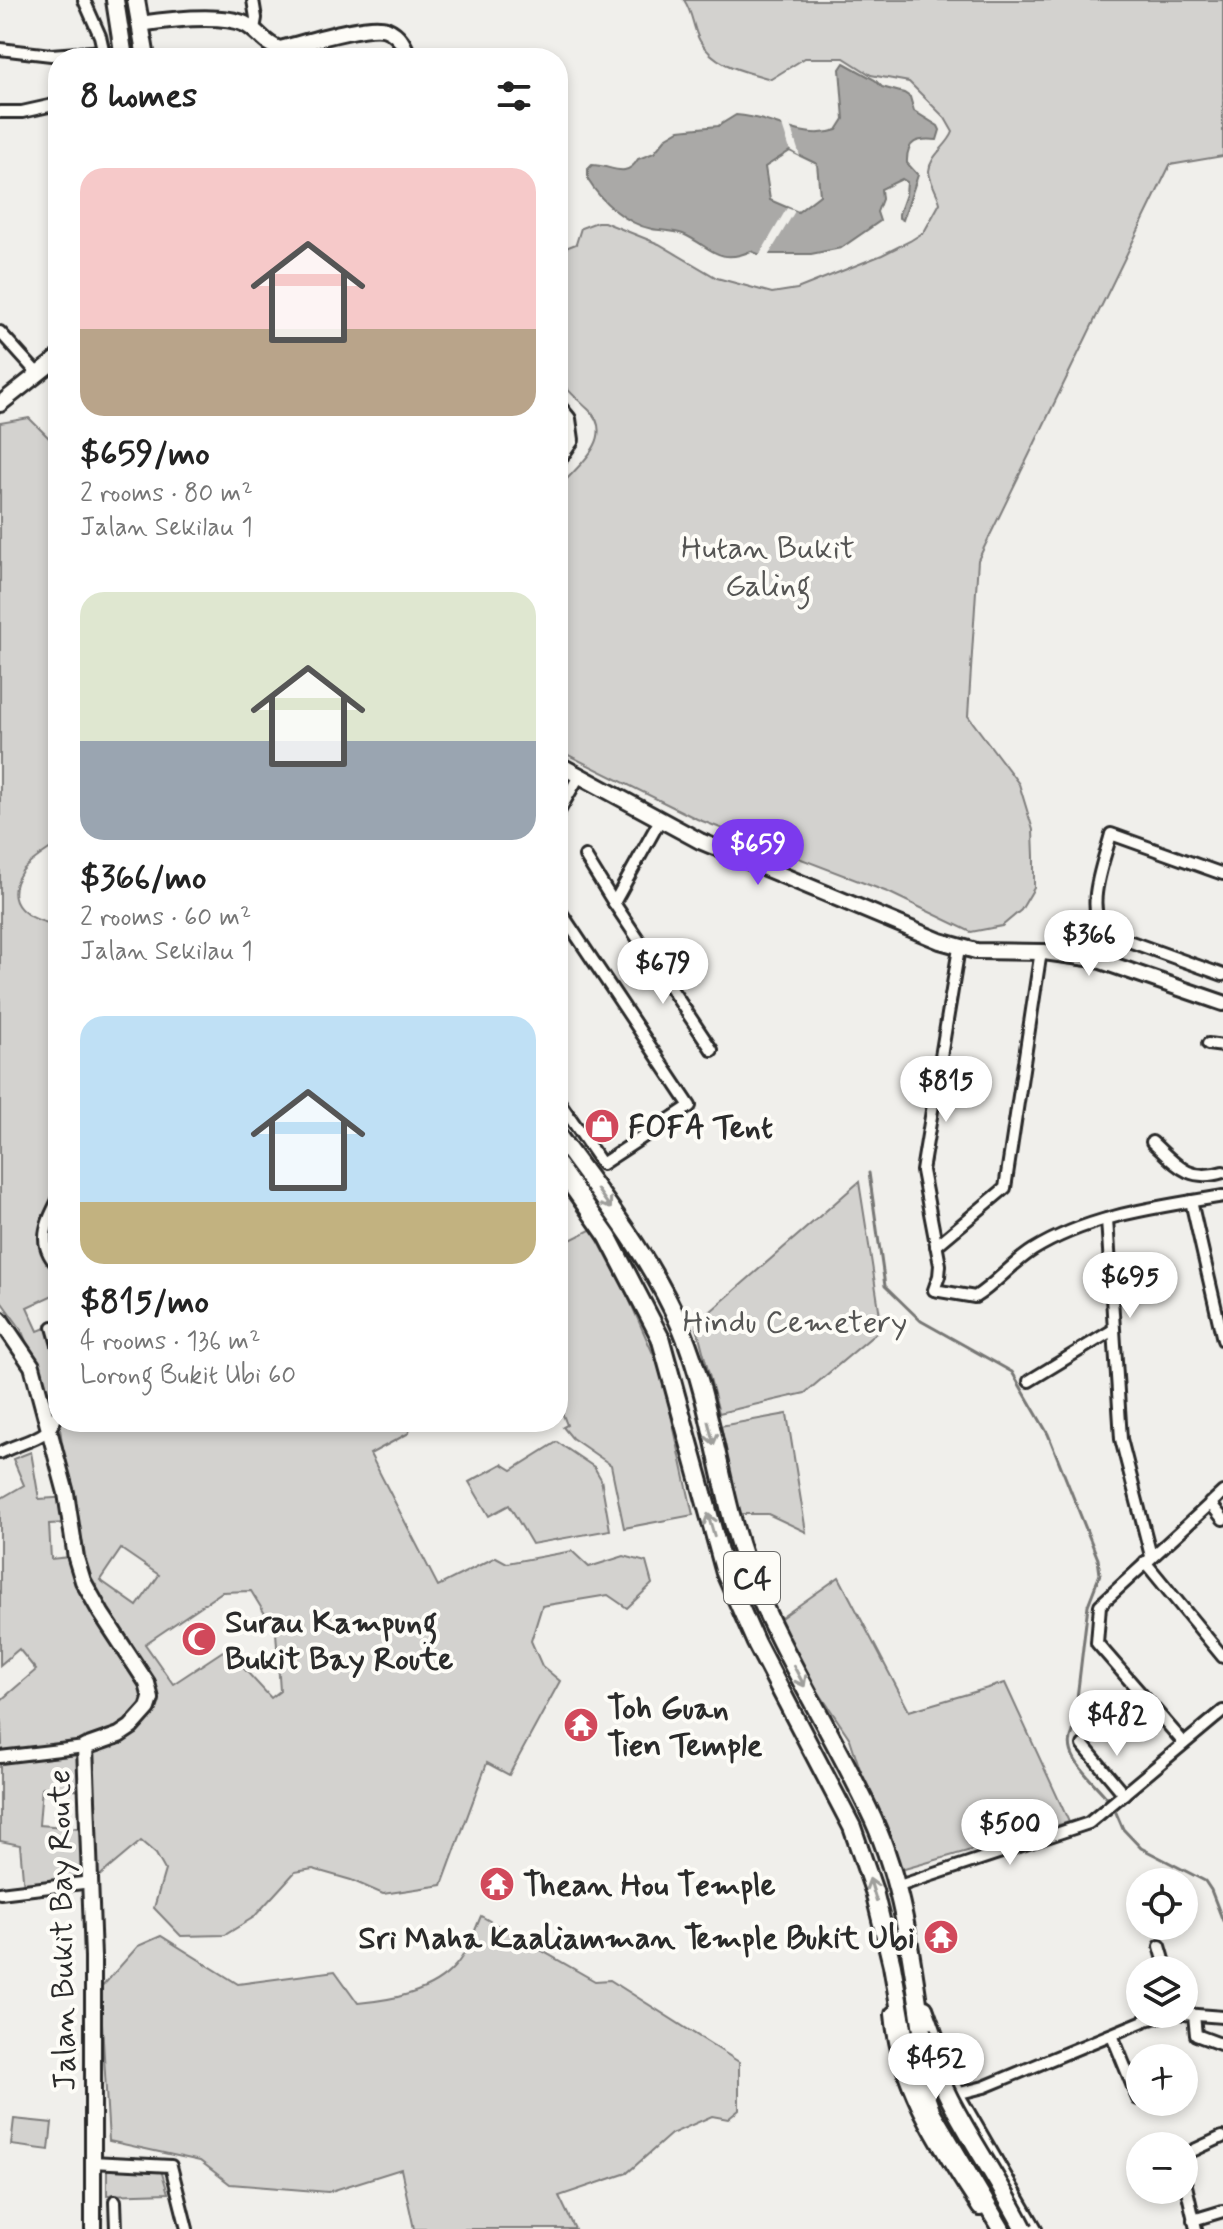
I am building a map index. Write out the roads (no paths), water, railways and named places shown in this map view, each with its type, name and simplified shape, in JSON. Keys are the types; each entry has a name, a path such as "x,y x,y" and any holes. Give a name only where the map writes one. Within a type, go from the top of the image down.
{"main road":[{"path":"115,0 122,48"},
{"path":"136,0 143,48"},
{"name":"C4","path":"568,1150 626,1230 660,1285 682,1331 748,1568 778,1636 874,1821 896,1887 912,1961 922,2031 930,2058 945,2093 1025,2224"},
{"name":"C4","path":"568,1180 608,1237 660,1337 725,1573 756,1643 852,1827 874,1891 892,1965 904,2034 931,2111 1001,2229"}],"street":[{"path":"84,0 103,48"},
{"path":"253,0 254,29"},
{"path":"140,24 168,20 226,20 254,29 270,47 275,48"},
{"path":"284,48 359,30 384,28 402,41 405,48"},
{"path":"100,36 120,33"},
{"path":"0,49 48,55"},
{"path":"0,112 22,112 48,106"},
{"path":"0,332 38,374"},
{"path":"0,404 48,366"},
{"path":"568,419 571,440 568,444"},
{"path":"568,770 660,820 758,866 959,948 986,952 1044,952 1105,962 1223,1003"},
{"path":"568,795 579,776"},
{"path":"614,903 660,820"},
{"path":"1223,874 1111,834 1095,911 1100,927 1109,934 1223,975"},
{"path":"585,856 712,1050"},
{"path":"568,923 690,1106 602,1164 568,1115"},
{"path":"1105,962 1109,934"},
{"path":"959,948 922,1171 940,1271 934,1290 975,1297 1036,1248 1107,1219 1223,1196"},
{"path":"936,1246 1005,1188 1040,957 1044,952"},
{"path":"1208,1044 1223,1046"},
{"path":"1152,1142 1189,1174 1211,1176 1223,1172"},
{"path":"1191,1201 1223,1340"},
{"path":"1107,1219 1119,1423 1148,1559 1223,1657"},
{"path":"48,1220 44,1247 48,1252"},
{"name":"Jalan Bukit Bay Route","path":"0,1319 32,1366 48,1424"},
{"path":"1029,1381 1113,1330"},
{"path":"0,1453 48,1432"},
{"name":"Jalan Bukit Bay Route","path":"50,1432 83,1581 147,1683 151,1699 148,1708 131,1727 119,1735 85,1747 91,1882 93,2229"},
{"path":"1184,1743 1097,1643 1100,1605 1223,1492"},
{"path":"1210,1503 1223,1519"},
{"path":"896,1887 1089,1823 1223,1711"},
{"path":"1083,1745 1122,1795"},
{"path":"0,1757 85,1747"},
{"path":"0,1893 91,1882"},
{"path":"1160,1946 1163,1956"},
{"name":"C4","path":"912,1961 929,2024 956,2094 1025,2224 1034,2229"},
{"name":"C4","path":"892,1965 896,2036 918,2107 993,2229"},
{"path":"1198,2015 1223,2017"},
{"path":"956,2094 984,2087 1128,2028"},
{"path":"1194,2028 1196,2035 1223,2045"},
{"path":"1112,2035 1126,2069"},
{"path":"1198,2148 1222,2137"},
{"path":"91,2162 171,2166 187,2229"},
{"path":"115,2201 116,2229"},
{"path":"1189,2204 1193,2226 1223,2211"}],"waterway":[{"path":"869,1173 885,1286 921,1321 1012,1372 1048,1434 1098,1559 1100,1574 1088,1605 1070,1742 1075,1760 1110,1802"},
{"path":"1114,1808 1123,1829 1141,1848 1205,1881 1223,1921"}],"place":[{"name":"FOFA Tent","path":"602,1126"},
{"name":"Surau Kampung Bukit Bay Route","path":"199,1639"},
{"name":"Toh Guan Tien Temple","path":"581,1725"},
{"name":"Thean Hou Temple","path":"497,1884"},
{"name":"Sri Maha Kaaliamman Temple Bukit Ubi","path":"941,1937"}],"park label":[{"name":"Hutan Bukit Galing","path":"768,566"},
{"name":"Hindu Cemetery","path":"795,1321"}]}
